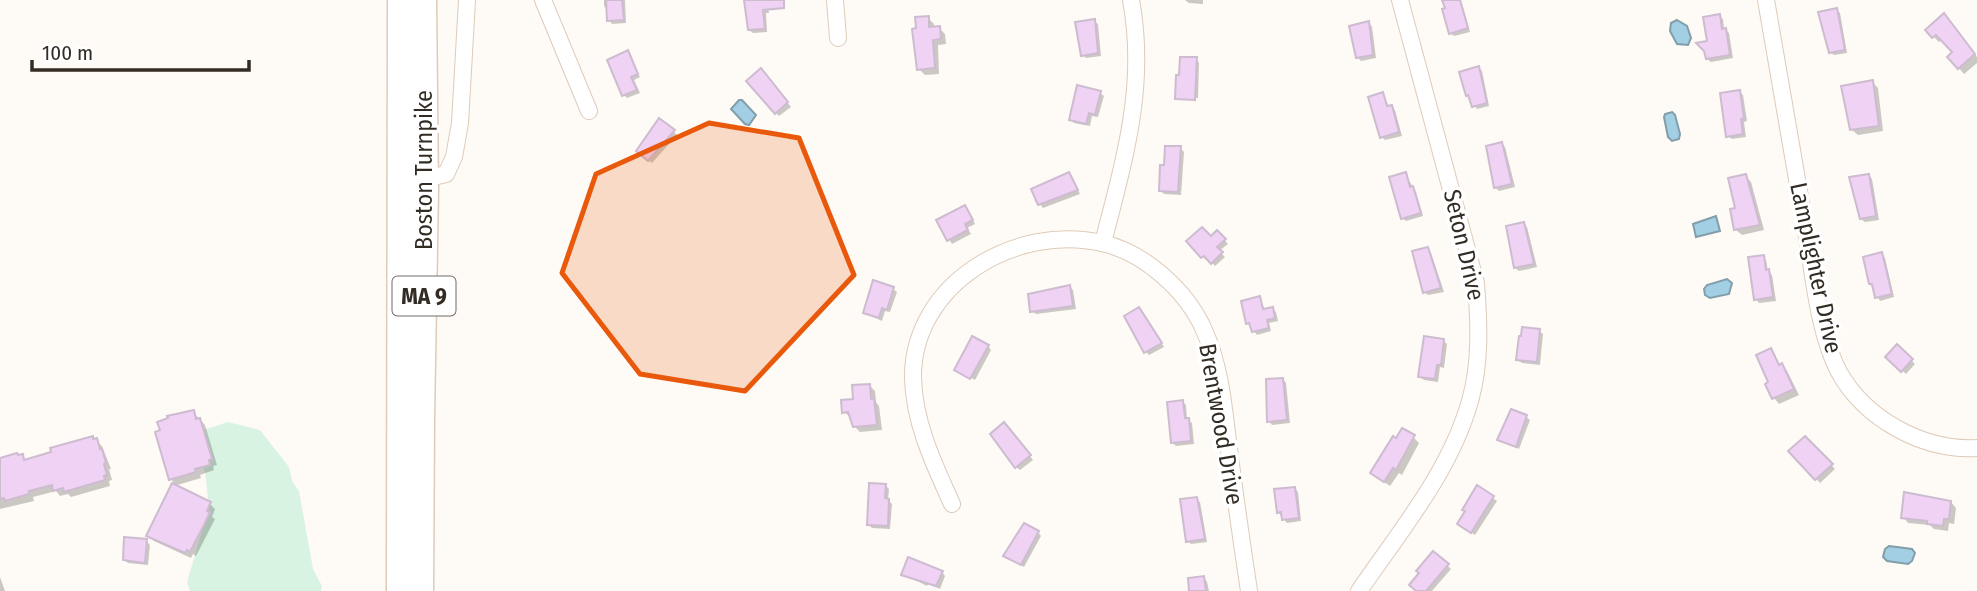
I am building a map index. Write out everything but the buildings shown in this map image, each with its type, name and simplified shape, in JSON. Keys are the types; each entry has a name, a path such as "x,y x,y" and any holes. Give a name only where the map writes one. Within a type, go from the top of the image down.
{"highway":[{"name":"Boston Turnpike","path":"400,591 401,0"},
{"name":"Boston Turnpike","path":"421,591 425,180 423,0"}],"street":[{"path":"425,180 446,174 454,157 460,123 467,0"},
{"path":"543,0 589,111"},
{"path":"835,0 838,38"},
{"path":"1103,243 1134,110 1137,46 1131,0"},
{"name":"Seton Drive","path":"1359,591 1434,481 1456,442 1470,399 1477,356 1479,317 1476,283 1400,0"},
{"name":"Lamplighter Drive","path":"1766,0 1818,302 1831,356 1856,396 1884,421 1932,443 1966,449 1977,448"},
{"name":"Brentwood Drive","path":"952,504 922,432 915,398 914,360 929,315 938,301 961,278 989,258 1003,252 1049,241 1103,243 1132,255 1159,273 1186,300 1204,328 1223,402 1249,591"}],"highlighted area":[{"path":"709,123 799,138 854,275 745,391 640,374 562,273 596,174"}],"green space":[{"path":"228,422 260,430 289,467 292,481 299,491 313,569 322,586 321,591 190,591 187,582 209,507 205,472 193,445 203,430"}],"water":[{"path":"1677,20 1687,26 1691,38 1688,45 1677,44 1670,31 1671,23"},
{"path":"739,100 756,115 749,125 731,109"},
{"path":"1672,112 1680,134 1679,139 1672,141 1668,137 1664,117"},
{"path":"1716,216 1720,231 1696,237 1693,224"},
{"path":"1727,279 1732,283 1729,294 1710,298 1705,295 1704,289 1707,285"},
{"path":"1889,546 1912,549 1915,553 1912,561 1908,564 1887,561 1883,557"}]}
